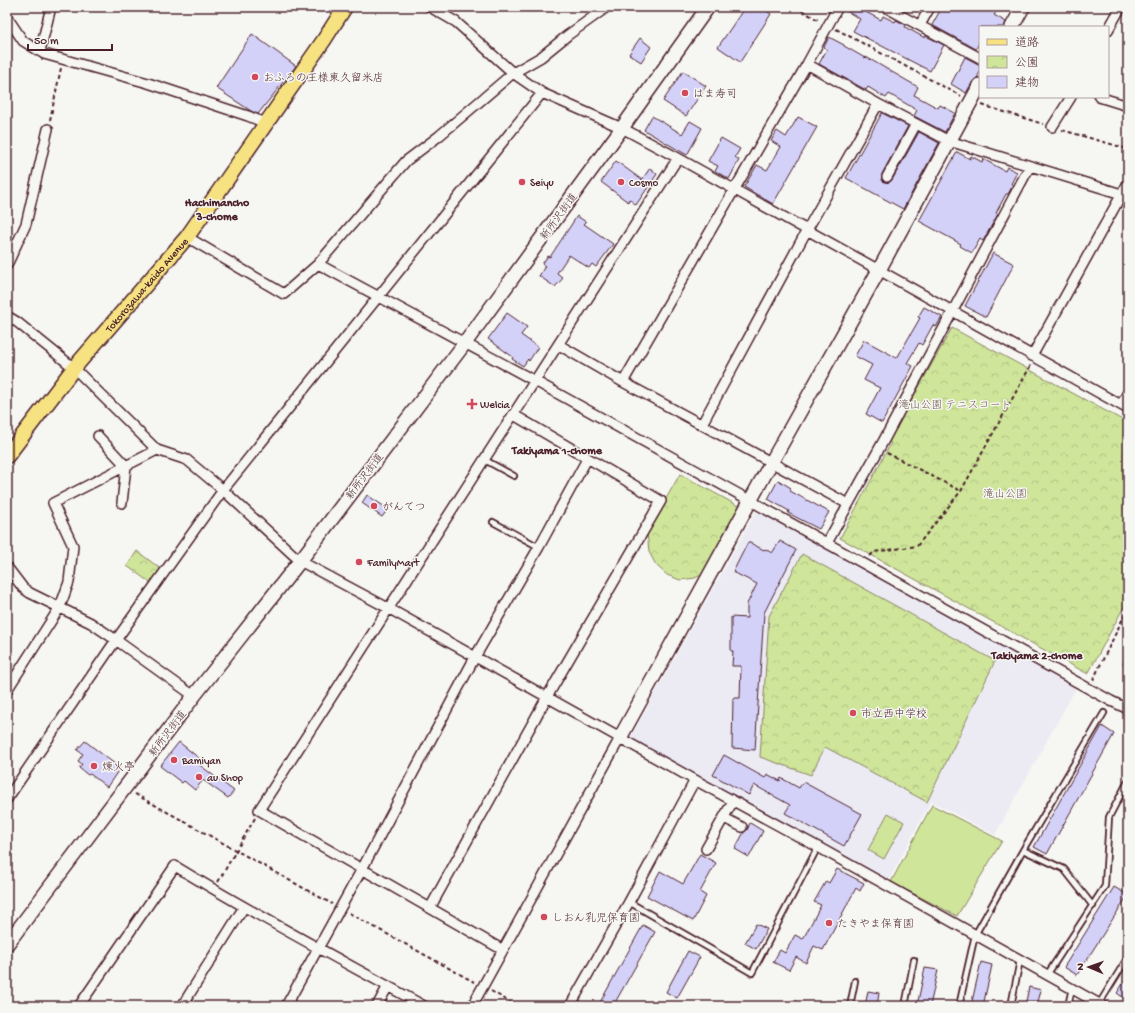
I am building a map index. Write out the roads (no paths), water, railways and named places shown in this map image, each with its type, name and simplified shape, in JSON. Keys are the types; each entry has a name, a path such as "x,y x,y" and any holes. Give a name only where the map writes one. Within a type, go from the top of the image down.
{"main road":[{"name":"Tokorozawa-kaido Avenue","path":"7,456 74,368 187,237 324,40 345,7"}],"street":[{"path":"40,51 51,7"},
{"path":"430,7 456,22 513,73 542,93 622,128 678,158 1124,407 1128,392"},
{"path":"187,237 284,294 318,264 406,161 439,136 513,73 541,57 568,35 607,7"},
{"name":"新所沢街道","path":"8,940 465,343 622,128 708,7"},
{"path":"623,382 807,64 838,7"},
{"path":"885,7 979,57"},
{"path":"920,25 930,7"},
{"path":"1013,26 1023,7"},
{"path":"1109,28 1121,7"},
{"path":"7,17 23,41 44,54 148,83 265,123"},
{"path":"807,64 878,104 949,141 1125,195"},
{"path":"472,1006 979,87"},
{"path":"7,799 116,640 223,490 542,93"},
{"path":"1052,127 1070,98"},
{"path":"1102,98 1128,106"},
{"path":"702,424 807,230 878,104"},
{"path":"887,177 916,124"},
{"path":"7,265 26,224 48,129"},
{"path":"503,950 259,810 678,158"},
{"path":"827,543 953,312 1030,166"},
{"path":"1034,356 1125,195 1128,183"},
{"path":"318,264 535,381 1089,689 1128,709"},
{"path":"7,316 17,322 74,368 156,450 187,460 223,490 300,560 1101,1005"},
{"path":"559,345 623,382 848,504"},
{"path":"430,908 547,697 661,501 514,415"},
{"path":"98,436 126,466 122,503"},
{"path":"7,690 60,607 69,582 73,546 53,503 156,450"},
{"path":"286,1006 362,869 474,657 539,547 587,459"},
{"path":"7,567 26,590 91,623 194,696"},
{"path":"570,1006 629,902 695,780"},
{"path":"706,849 733,801"},
{"path":"724,818 742,827"},
{"path":"79,1006 175,866 213,890 424,1006"},
{"path":"182,1006 244,907"},
{"path":"376,1006 388,986"}],"lane":[{"path":"485,460 514,476"},
{"path":"493,522 539,547"},
{"path":"959,1006 975,935 1023,850 1104,713"},
{"path":"1047,975 1105,886 1109,817 1128,781"},
{"path":"629,902 752,973 818,847"},
{"path":"1023,850 1064,869 1092,906"},
{"path":"1101,1005 1128,957"},
{"path":"905,1006 914,960"},
{"path":"1011,1006 1020,960"},
{"path":"850,1006 855,981"},
{"path":"1068,1006 1072,988"}],"place":[{"name":"おふろの王様東久留米店","path":"255,77"},
{"name":"はま寿司","path":"685,93"},
{"name":"Seiyu","path":"522,182"},
{"name":"Cosmo","path":"621,182"},
{"name":"Welcia","path":"472,404"},
{"name":"がんてつ","path":"374,506"},
{"name":"FamilyMart","path":"359,562"},
{"name":"市立西中学校","path":"853,713"},
{"name":"Bamiyan","path":"174,760"},
{"name":"煉火亭","path":"94,766"},
{"name":"au Shop","path":"199,777"},
{"name":"しおん乳児保育園","path":"544,917"},
{"name":"たきやま保育園","path":"829,923"}],"district":[{"name":"Hachimancho 3-chome","path":"217,209"},
{"name":"Takiyama 1-chome","path":"557,450"},
{"name":"Takiyama 2-chome","path":"1037,655"}],"park label":[{"name":"滝山公園 テニスコート","path":"955,404"},
{"name":"滝山公園","path":"1005,493"}]}
